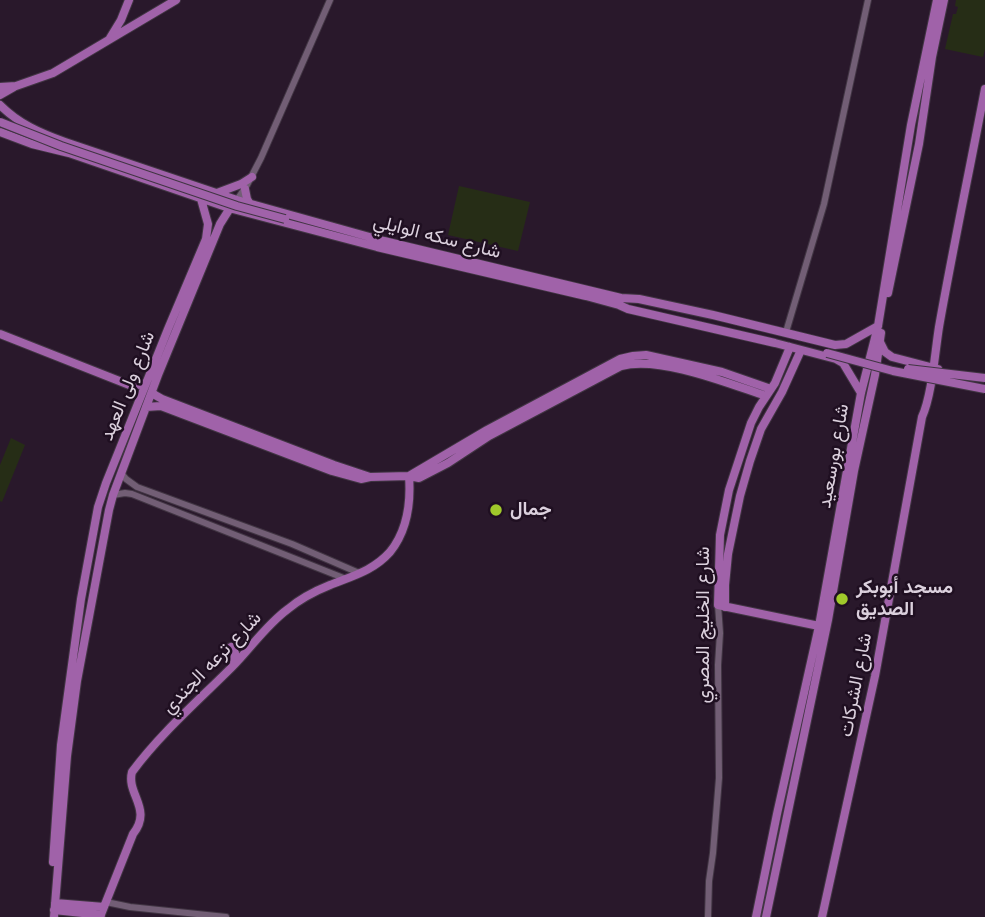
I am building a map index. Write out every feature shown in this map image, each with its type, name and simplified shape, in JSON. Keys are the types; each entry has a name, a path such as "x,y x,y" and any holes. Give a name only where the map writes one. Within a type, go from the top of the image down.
{"main road":[{"path":"107,42 129,0"},
{"path":"0,95 57,71 176,0"},
{"name":"شارع بورسعيد","path":"756,917 819,626 861,393 878,326 911,125 937,0"},
{"name":"شارع بورسعيد","path":"766,917 828,620 944,0"},
{"path":"123,15 128,22 135,25"},
{"path":"0,87 16,86"},
{"name":"شارع الشركات","path":"821,917 875,676 922,417 921,408 940,325 985,89"},
{"name":"شارع سكه الوايلي","path":"0,105 17,120 36,131 250,204 384,242 620,301 628,309 836,359"},
{"path":"911,125 915,129 922,128"},
{"path":"1,127 237,206 367,241 384,242"},
{"name":"شارع سكه الوايلي","path":"1,127 46,147 229,208 377,247 620,301 653,302 843,345"},
{"path":"908,142 916,139 919,144"},
{"path":"216,193 252,177"},
{"path":"245,189 250,204"},
{"path":"201,199 208,223 215,221 218,229"},
{"name":"شارع ولى العهد","path":"73,680 82,590 98,507 106,483 142,406 152,392 218,229 229,208 237,200"},
{"name":"شارع ولى العهد","path":"73,680 106,523 142,406 146,383 206,239 208,223"},
{"path":"620,301 892,371 985,383"},
{"path":"836,359 844,356 843,345 878,326"},
{"path":"0,334 132,386 146,383"},
{"path":"0,340 131,391 142,406 161,406 245,435"},
{"path":"880,340 885,352 892,357 930,372 985,383"},
{"name":"شارع الخليج المصري","path":"722,606 720,535 726,503 751,423 775,383 790,347"},
{"name":"شارع الخليج المصري","path":"722,606 732,532 750,461 761,429 782,392 801,349"},
{"path":"152,392 155,396 245,435 344,475 361,479 409,476 499,423 620,359 633,356 646,355 722,372 769,392"},
{"path":"836,359 844,363 861,393"},
{"path":"895,373 893,365 900,360"},
{"path":"875,374 930,372"},
{"name":"شارع ترعه الجندي","path":"102,910 133,834 138,828 139,804 130,779 132,772 190,708 288,609 313,593 360,574 384,558 402,533 410,497 409,476"},
{"path":"722,606 819,626"},
{"path":"231,647 235,653 234,664"},
{"path":"73,680 60,753 52,911 102,910"},
{"path":"777,814 788,814"},
{"path":"774,827 785,827"}],"street":[{"path":"237,200 252,177 330,0"},
{"path":"786,332 824,204 867,0"},
{"path":"121,473 137,487 292,544 360,574"},
{"path":"113,495 132,494 346,579"},
{"name":"شارع الخليج المصري","path":"708,917 719,778 718,665 722,606"},
{"path":"102,910 144,909 226,917"}],"green space":[{"path":"956,0 985,0 983,57 945,49 953,14 956,14 958,7 955,6"},
{"path":"459,186 530,202 518,251 448,235"},
{"path":"11,438 25,445 2,502 0,465"}],"place":[{"name":"جمال","path":"496,510"},
{"name":"مسجد أبوبكر الصديق","path":"842,599"}]}
